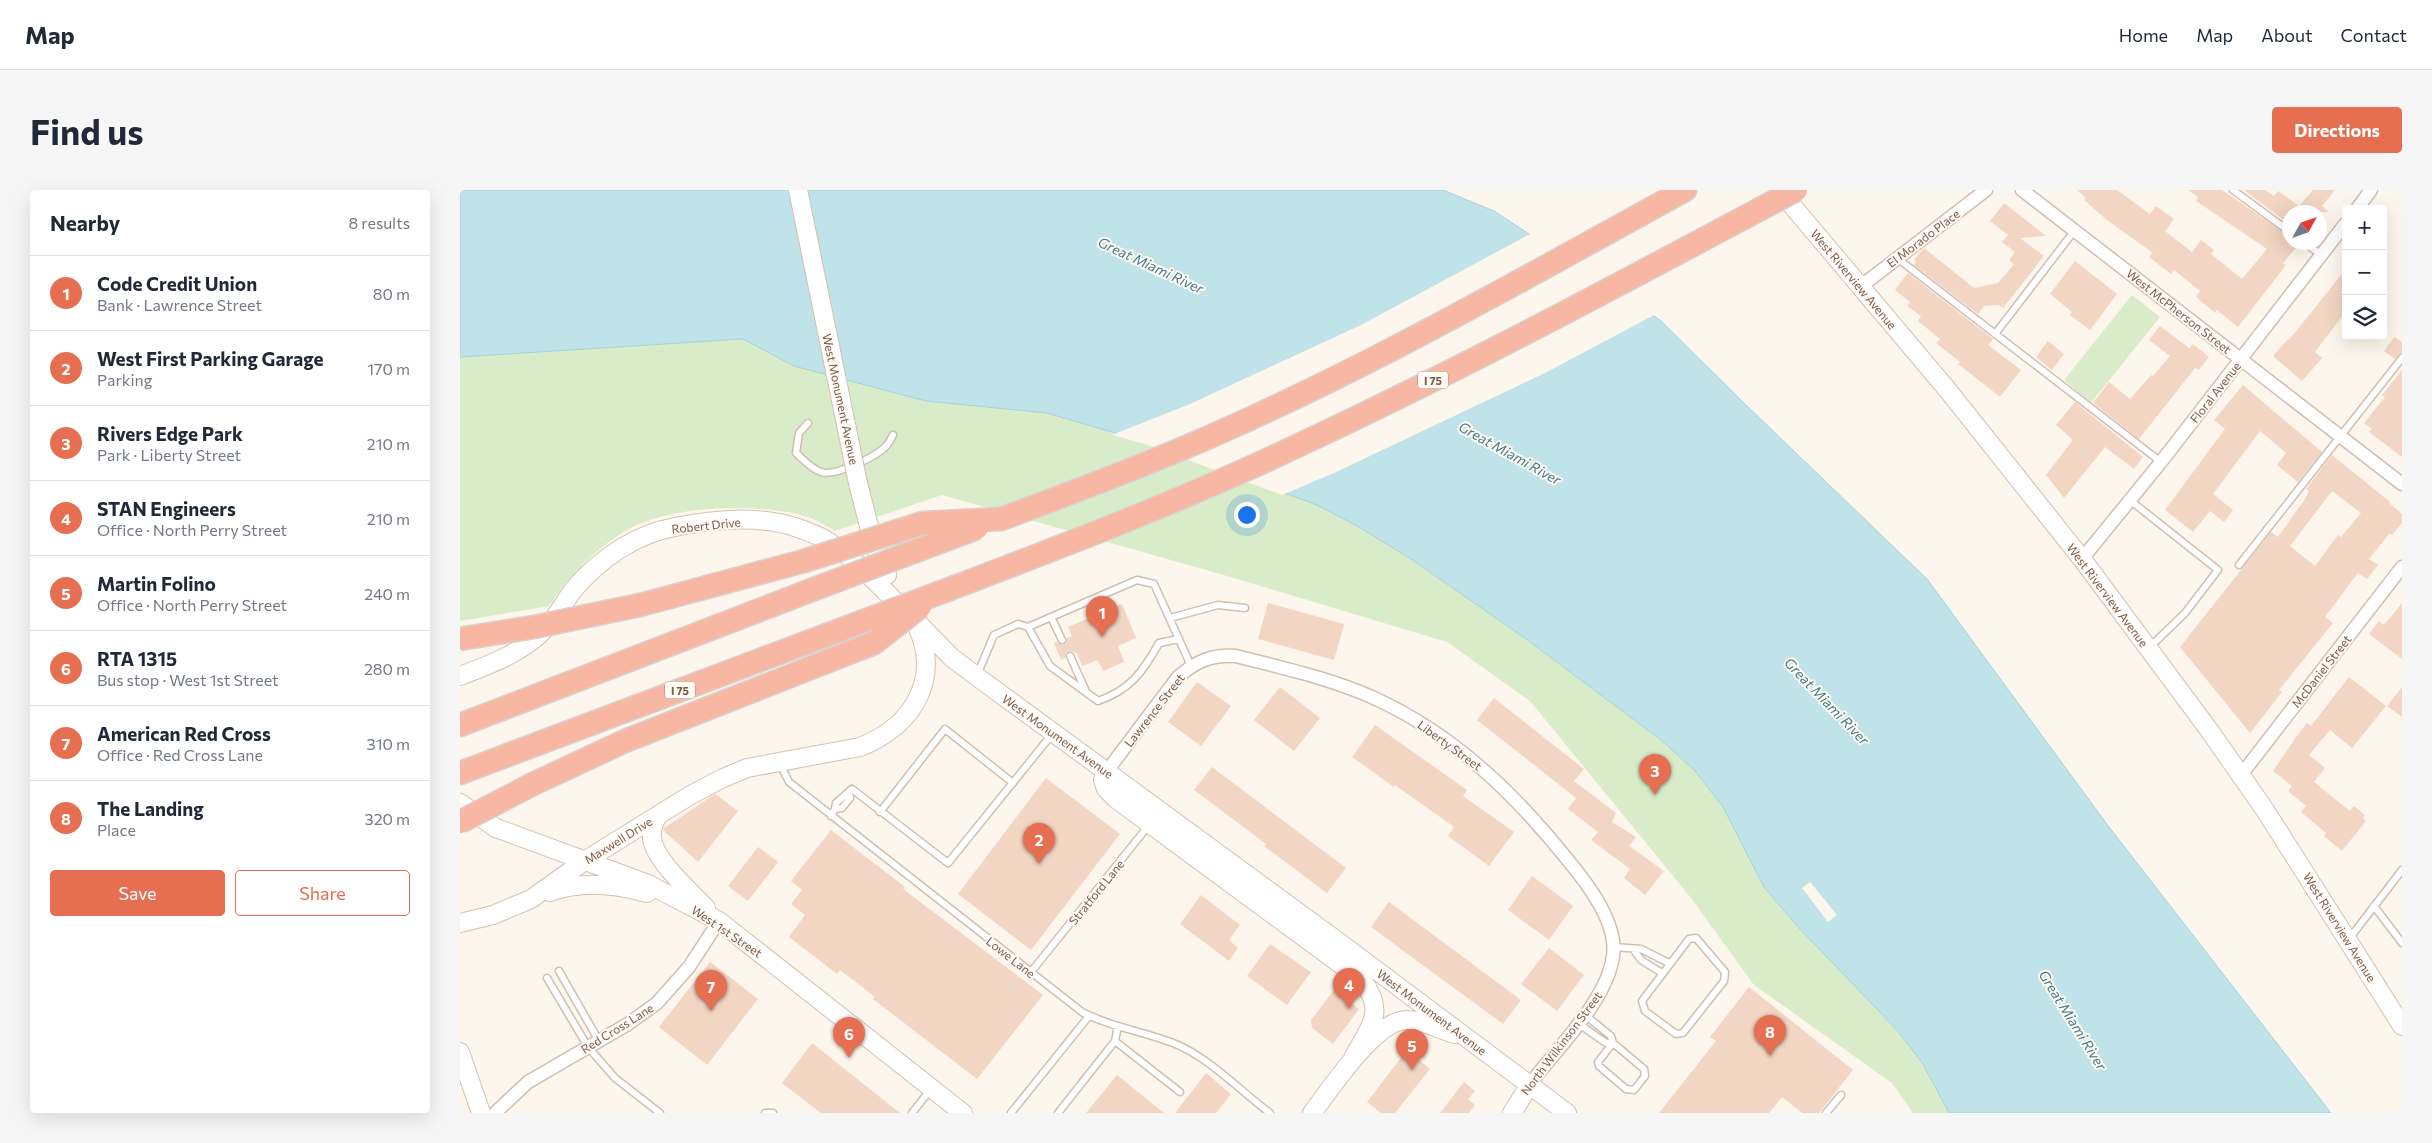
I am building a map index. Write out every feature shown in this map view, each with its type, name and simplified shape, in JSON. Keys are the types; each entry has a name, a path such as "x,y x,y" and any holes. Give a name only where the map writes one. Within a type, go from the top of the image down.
{"highway":[{"path":"466,723 725,622 1100,483 1179,450 1324,383 1520,280 1685,190"},
{"name":"I 75","path":"460,773 939,593 1157,508 1297,446 1478,358 1796,190"},
{"path":"460,639 534,627 640,605 804,562 923,523 1001,519"},
{"path":"460,822 533,784 625,741 874,642 939,593"}],"main road":[{"name":"West Monument Avenue","path":"798,190 858,483 872,538 884,570 912,617 951,657 1107,771 1155,817 1468,1038 1567,1113"},
{"name":"West Riverview Avenue","path":"1779,190 1946,388 2082,560 2241,775 2402,1026"},
{"name":"Robert Drive","path":"460,676 523,647 545,630 574,590 617,550 643,536 674,527 748,520 776,522 797,528 828,541 864,571 912,617"},
{"name":"Maxwell Drive","path":"460,923 492,915 531,899 586,860 721,778 747,768 860,747 888,734 904,720 923,688 926,673 926,656 912,617"},
{"name":"West 1st Street","path":"460,803 496,828 648,884 689,904 719,922 963,1113"},
{"path":"658,816 652,826 653,846 677,877 719,922"},
{"path":"1155,817 1362,980 1370,990 1375,1002 1376,1015 1354,1056 1312,1113"},
{"path":"531,899 574,885 596,883 644,892 689,904"},
{"path":"1354,1056 1394,1023 1407,1020 1468,1038"},
{"path":"460,1052 481,1113"},
{"name":"North Wilkinson Street","path":"1512,1113 1530,1084"}],"street":[{"name":"El Morado Place","path":"1860,286 1986,190"},
{"path":"2022,190 2075,230"},
{"path":"2360,205 2371,190"},
{"name":"Floral Avenue","path":"2082,560 2131,501 2342,228"},
{"name":"West McPherson Street","path":"2075,230 2402,484"},
{"name":"McDaniel Street","path":"2241,775 2402,567"},
{"name":"Liberty Street","path":"1209,657 1236,656 1332,682 1402,711 1440,734 1468,755 1502,786 1544,830 1596,898 1614,945"},
{"name":"Lawrence Street","path":"1107,771 1178,677 1191,666 1209,657"},
{"name":"Red Cross Lane","path":"495,1113 528,1082 628,1024 656,1003 674,986 719,922"},
{"name":"North Wilkinson Street","path":"1530,1084 1599,996 1608,976 1614,945"}],"lane":[{"path":"2234,190 2282,226"},
{"path":"1994,334 2075,230"},
{"path":"2314,250 2321,255"},
{"path":"1897,258 2161,462"},
{"path":"2240,565 2402,358"},
{"path":"808,423 799,433 796,453 808,465 822,472 833,473 861,462 887,446 893,435"},
{"path":"2131,501 2218,570 2184,613 2148,649"},
{"path":"976,676 994,635 1018,624 1028,627 1137,580 1154,584 1191,666"},
{"path":"1170,618 1218,605 1245,608"},
{"path":"1052,617 1062,640"},
{"path":"1028,627 1050,666 1098,701 1113,696 1143,671 1159,643 1179,639"},
{"path":"1070,656 1085,690"},
{"path":"880,812 945,730 1013,783"},
{"path":"830,816 835,809 842,808 850,798 849,793 852,789 948,863 1054,732"},
{"name":"Lowe Lane","path":"779,761 789,782 830,816 1089,1016 1174,1043 1198,1056 1270,1113"},
{"name":"Stratford Lane","path":"1031,972 1155,817"},
{"path":"2348,940 2402,870"},
{"path":"2374,906 2402,943"},
{"path":"1696,938 1725,972 1724,981 1683,1033 1676,1034 1645,1011 1642,1001 1669,963 1688,939 1696,938"},
{"path":"1614,945 1634,950 1641,949 1669,963"},
{"path":"1634,950 1640,960 1662,973"},
{"path":"559,970 593,1044"},
{"path":"547,978 615,1078 660,1113"},
{"path":"1010,1113 1089,1016"},
{"path":"1581,1019 1606,1043 1613,1043"},
{"path":"1581,1019 1611,1036 1613,1043 1646,1072 1634,1090 1626,1089 1599,1066 1598,1062 1613,1043"},
{"path":"1058,1113 1115,1041 1118,1026"},
{"path":"1115,1041 1180,1092"},
{"path":"912,1113 932,1088"},
{"path":"1826,1113 1841,1095"},
{"path":"764,1113 773,1113"}],"green space":[{"path":"2132,295 2160,317 2091,403 2064,380"},
{"path":"743,339 817,372 926,401 1047,413 1146,442 1317,505 1359,527 1411,559 1526,639 1661,740 1695,771 1723,807 1764,887 1798,927 1897,1030 1923,1064 1949,1113 1913,1113 1892,1083 1754,985 1691,898 1530,701 1447,642 1234,578 942,495 835,531 808,517 765,509 715,509 689,511 665,516 643,522 625,531 592,555 565,584 549,606 460,621 460,357"}],"water":[{"name":"Great Miami River","path":"460,190 1443,190 1494,211 1660,320 1927,579 2109,827 2331,1113 1949,1113 1923,1064 1897,1030 1798,927 1764,887 1723,807 1695,771 1661,740 1526,639 1411,559 1359,527 1317,505 1146,442 1047,413 926,401 794,366 743,339 460,357"}],"pier":[{"path":"1532,233 1656,314 1545,373 1334,473 1282,495 1145,444 1112,435 1190,404 1361,325"},
{"path":"1810,882 1837,915 1828,922 1802,888"}],"building":[{"path":"2077,190 2117,190 2150,214 2156,206 2174,219 2165,231 2192,252 2201,240 2214,250 2211,254 2242,279 2267,249 2196,201 2198,197 2188,190 2222,190 2282,231 2282,250 2294,250 2283,263 2286,265 2238,327 2217,310 2215,313 2196,297 2200,291 2174,270 2171,274 2149,257 2153,253 2107,220 2084,200 2086,198"},
{"path":"2244,190 2265,190 2274,196 2278,191 2298,205 2282,205 2282,219"},
{"path":"2313,190 2335,190 2323,205 2300,205"},
{"path":"2004,203 2046,236 2020,238 2044,256 2003,308 1999,305 1984,306 1978,314 1914,265 1916,262 1914,260 1924,248 1974,288 1998,283 2014,264 2009,260 2015,252 2002,242 2008,235 1990,221"},
{"path":"2075,261 2117,294 2090,330 2070,315 2072,312 2050,294"},
{"path":"1908,273 1993,339 1988,345 2021,370 2000,397 1958,364 1960,362 1936,343 1940,339 1918,321 1921,316 1907,306 1910,302 1895,290"},
{"path":"2342,274 2342,316 2315,352 2322,358 2302,381 2273,356 2289,340"},
{"path":"2160,326 2189,348 2193,344 2209,357 2199,370 2195,368 2139,439 2093,403 2109,382 2130,399 2151,375 2153,376 2170,356 2149,340"},
{"path":"2394,337 2402,342 2402,353 2395,359 2384,351"},
{"path":"2048,341 2064,354 2052,370 2036,357"},
{"path":"2402,370 2402,457 2369,432 2372,429 2364,423 2385,397 2382,395"},
{"path":"2243,385 2322,452 2298,482 2277,465 2286,453 2260,431 2213,494 2233,510 2224,522 2210,511 2193,532 2165,510 2225,429 2214,420"},
{"path":"2075,402 2143,457 2134,469 2105,447 2064,498 2046,475 2073,440 2056,425"},
{"path":"2332,455 2390,502 2402,514 2402,523 2392,535 2390,533 2369,559 2378,565 2367,579 2358,573 2325,617 2333,623 2279,690 2282,692 2250,733 2180,647 2271,532 2278,537 2305,499 2309,491 2306,489","holes":["2332,491 2361,513 2341,537 2338,535 2315,566 2290,546"]},
{"path":"1268,603 1344,624 1334,660 1258,639"},
{"path":"2402,603 2402,659 2369,634 2379,621 2384,625"},
{"path":"1122,604 1136,638 1118,646 1124,662 1103,671 1098,660 1082,666 1077,653 1071,651 1066,653 1065,658 1061,660 1054,643 1057,642 1062,645 1066,643 1067,638 1072,636 1068,627"},
{"path":"2349,677 2386,706 2352,748 2330,730 2309,755 2325,768 2314,782 2350,811 2354,806 2365,815 2363,818 2366,821 2342,851 2324,836 2326,833 2301,812 2306,806 2288,791 2292,786 2273,771 2307,723 2311,726"},
{"path":"1197,682 1231,706 1201,746 1168,722"},
{"path":"1280,687 1320,718 1294,751 1254,720"},
{"path":"2402,687 2402,717 2387,706"},
{"path":"1494,698 1584,769 1574,781 1616,813 1612,822 1636,837 1629,846 1664,871 1645,895 1624,878 1630,869 1591,840 1598,832 1568,809 1576,798 1477,720"},
{"path":"1375,725 1467,790 1463,796 1514,832 1489,866 1448,836 1454,827 1352,757"},
{"path":"1212,767 1346,868 1327,893 1194,790"},
{"path":"1046,778 1120,834 1031,950 958,894"},
{"path":"715,794 738,811 698,862 663,830"},
{"path":"831,830 905,887 903,889 1043,995 977,1079 873,999 875,997 840,970 837,974 789,937 805,915 791,904 802,890 791,881"},
{"path":"758,847 778,862 748,901 728,886"},
{"path":"1532,876 1573,906 1549,940 1508,910"},
{"path":"1201,895 1240,925 1229,940 1238,948 1229,961 1180,924"},
{"path":"1389,902 1521,1000 1503,1024 1371,927"},
{"path":"1270,944 1311,972 1287,1005 1247,976"},
{"path":"1549,948 1584,975 1557,1011 1521,984"},
{"path":"710,962 758,999 707,1065 659,1027"},
{"path":"1749,987 1853,1070 1819,1113 1802,1113 1782,1097 1769,1113 1659,1113 1716,1041 1710,1037"},
{"path":"1334,990 1359,1009 1333,1044 1312,1028 1311,1020"},
{"path":"812,1043 900,1113 821,1113 782,1083"},
{"path":"1407,1050 1430,1069 1395,1113 1381,1113 1367,1102"},
{"path":"1206,1073 1231,1094 1216,1113 1175,1113"},
{"path":"1117,1075 1164,1113 1086,1113"},
{"path":"1464,1082 1475,1091 1468,1099 1475,1105 1469,1113 1440,1113"}],"place":[{"name":"Code Credit Union","path":"1102,637"},
{"name":"Rivers Edge Park","path":"1655,795"},
{"name":"West First Parking Garage","path":"1039,864"},
{"name":"STAN Engineers","path":"1349,1009"},
{"name":"American Red Cross","path":"711,1011"},
{"name":"The Landing","path":"1770,1056"},
{"name":"RTA 1315","path":"849,1058"},
{"name":"Martin Folino","path":"1412,1070"}]}
